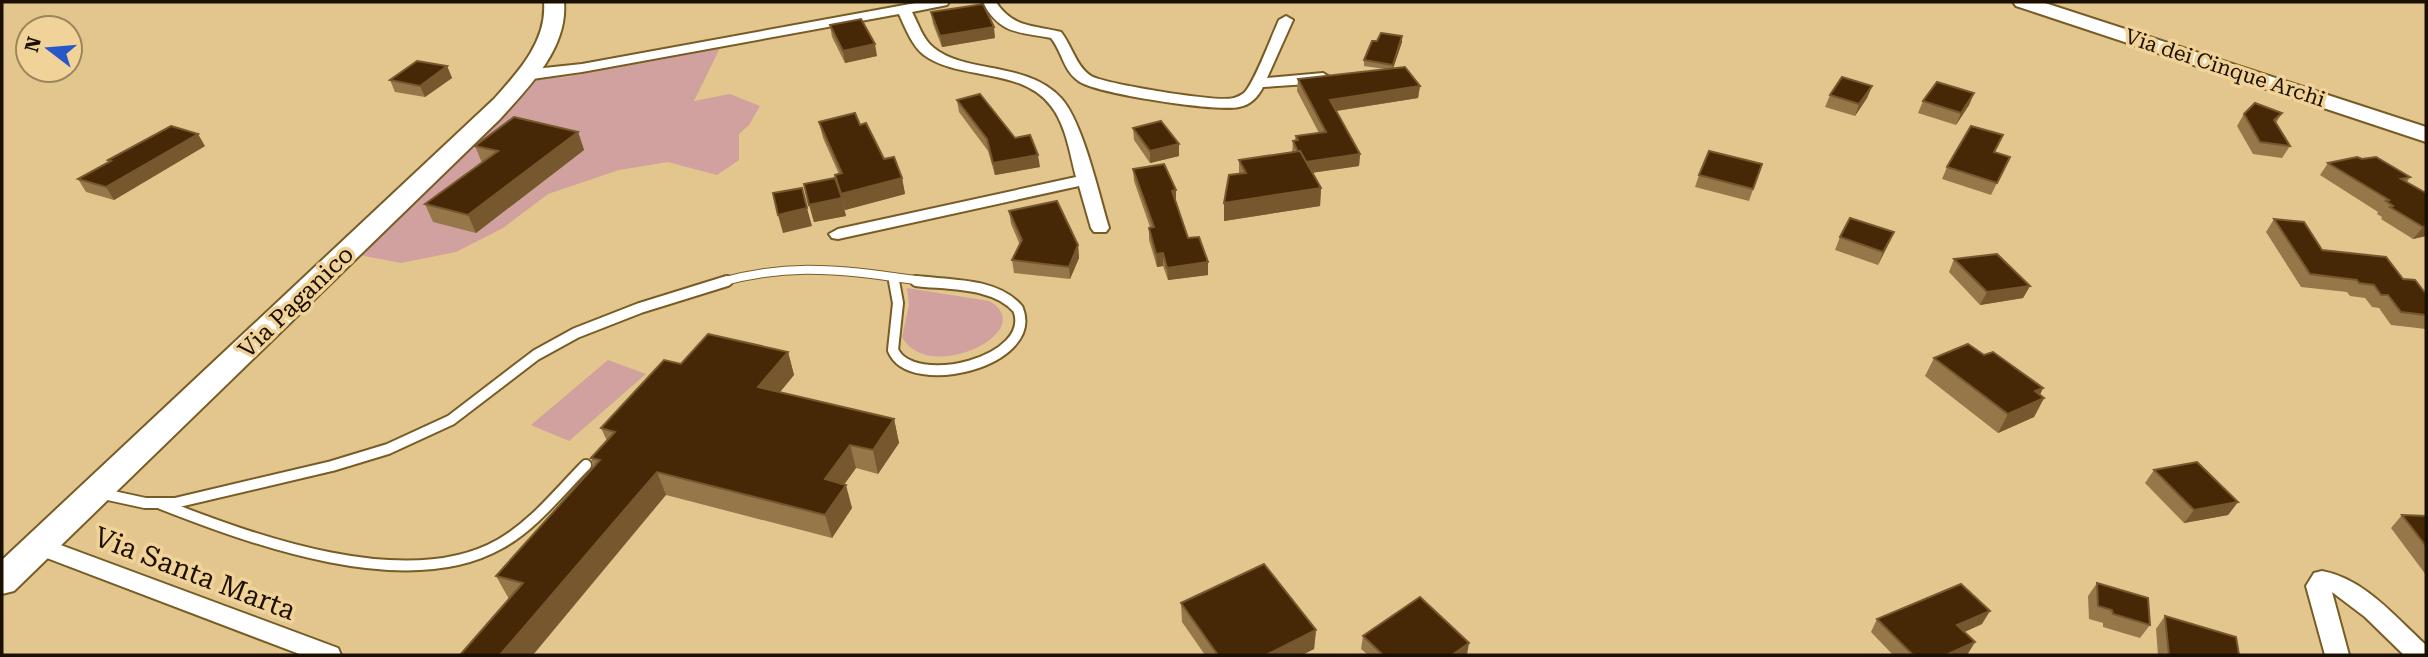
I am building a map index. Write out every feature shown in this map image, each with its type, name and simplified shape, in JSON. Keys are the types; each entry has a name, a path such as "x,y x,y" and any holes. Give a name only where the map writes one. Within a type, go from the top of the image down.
{"street":[{"path":"525,75 582,68 942,2"},
{"path":"989,2 999,18 1008,25 1056,35 1064,45 1075,71 1099,84 1224,105 1248,97 1258,83 1286,20"},
{"name":"Via dei Cinque Archi","path":"2023,2 2426,135"},
{"name":"Via Paganico","path":"2,581 478,128 525,75 546,43 555,7"},
{"path":"902,9 929,52 944,59 1006,75 1035,87 1052,99 1065,114 1100,228"},
{"path":"1258,83 1339,77"},
{"path":"838,234 1085,180"},
{"name":"Via Santa Marta","path":"39,546 329,655"},
{"path":"2337,655 2319,592 2318,586 2322,580 2332,581 2344,588 2420,655"}],"lane":[{"path":"160,504 303,471 406,443 455,417 523,365 576,332 723,282 765,272 803,268 893,277 973,288 1001,296 1018,308 1021,322 1018,333 1002,352 975,364 947,370 907,364 893,353 898,309 893,277"},
{"path":"96,493 160,504 238,533 307,554 370,563 418,564 473,557 503,543 586,465"}],"shaded area":[{"path":"720,48 694,101 730,94 760,106 749,125 739,134 739,160 717,175 668,162 619,170 548,194 503,228 456,252 401,263 359,255 512,108 532,79 567,77"},
{"path":"907,288 989,301 1002,313 1001,326 992,338 975,349 955,355 934,356 915,351 902,337 909,305"},
{"path":"608,360 646,374 569,441 531,425"}],"building":[{"path":"983,4 994,27 940,36 931,12"},
{"path":"861,19 875,44 843,51 830,25"},
{"path":"1381,33 1402,36 1393,65 1364,60 1372,41 1377,41"},
{"path":"417,61 447,66 420,86 390,80"},
{"path":"1405,67 1420,86 1330,100 1360,154 1306,162 1293,141 1298,140 1296,136 1326,132 1298,79"},
{"path":"1842,77 1872,86 1859,104 1830,95"},
{"path":"1937,82 1974,93 1961,113 1923,101"},
{"path":"980,94 1015,138 1030,135 1038,155 993,163 987,139 957,100"},
{"path":"2255,103 2282,113 2274,120 2290,146 2260,142 2244,114"},
{"path":"855,113 860,125 866,123 884,159 894,157 902,178 841,194 835,175 842,173 819,122"},
{"path":"514,117 578,132 468,215 425,204 498,151 475,146"},
{"path":"1161,121 1179,144 1150,151 1133,128"},
{"path":"171,126 198,134 106,187 78,179 111,161 108,160"},
{"path":"1971,126 2003,135 1994,152 2010,157 1997,183 1947,167"},
{"path":"1300,151 1321,188 1224,203 1229,175 1246,173 1239,160"},
{"path":"1709,151 1762,164 1753,189 1699,175"},
{"path":"2357,157 2376,157 2410,177 2401,179 2426,193 2426,226 2423,227 2390,207 2393,206 2386,201 2389,200 2328,163"},
{"path":"1164,164 1176,190 1172,191 1188,238 1199,237 1208,262 1167,268 1163,253 1156,254 1149,228 1154,227 1133,169"},
{"path":"835,178 842,198 809,205 804,184"},
{"path":"802,188 807,208 778,215 773,193"},
{"path":"1057,201 1078,245 1069,267 1012,260 1022,240 1009,211"},
{"path":"1850,218 1894,232 1883,252 1840,237"},
{"path":"2274,219 2304,222 2322,250 2386,257 2403,279 2415,280 2426,294 2426,315 2401,312 2388,295 2381,295 2374,285 2310,274"},
{"path":"1997,254 2030,286 1987,292 1954,259"},
{"path":"708,334 788,352 758,387 894,419 873,450 850,445 825,479 846,485 825,515 657,472 500,655 460,655 523,583 496,576 600,460 591,458 615,432 601,428 664,360 681,364"},
{"path":"1968,344 1984,355 1993,352 2043,388 2035,391 2044,398 2008,414 1934,358"},
{"path":"2197,462 2238,502 2194,510 2154,470"},
{"path":"2402,515 2426,516 2426,546"},
{"path":"1264,564 1316,630 1266,655 1218,655 1181,603"},
{"path":"2097,583 2148,598 2150,625 2113,614 2112,610 2098,606"},
{"path":"1961,584 1990,611 1957,625 1975,642 1946,655 1913,655 1877,619"},
{"path":"1420,597 1469,643 1452,655 1383,655 1363,636"},
{"path":"2165,616 2236,637 2239,655 2169,655"}]}
